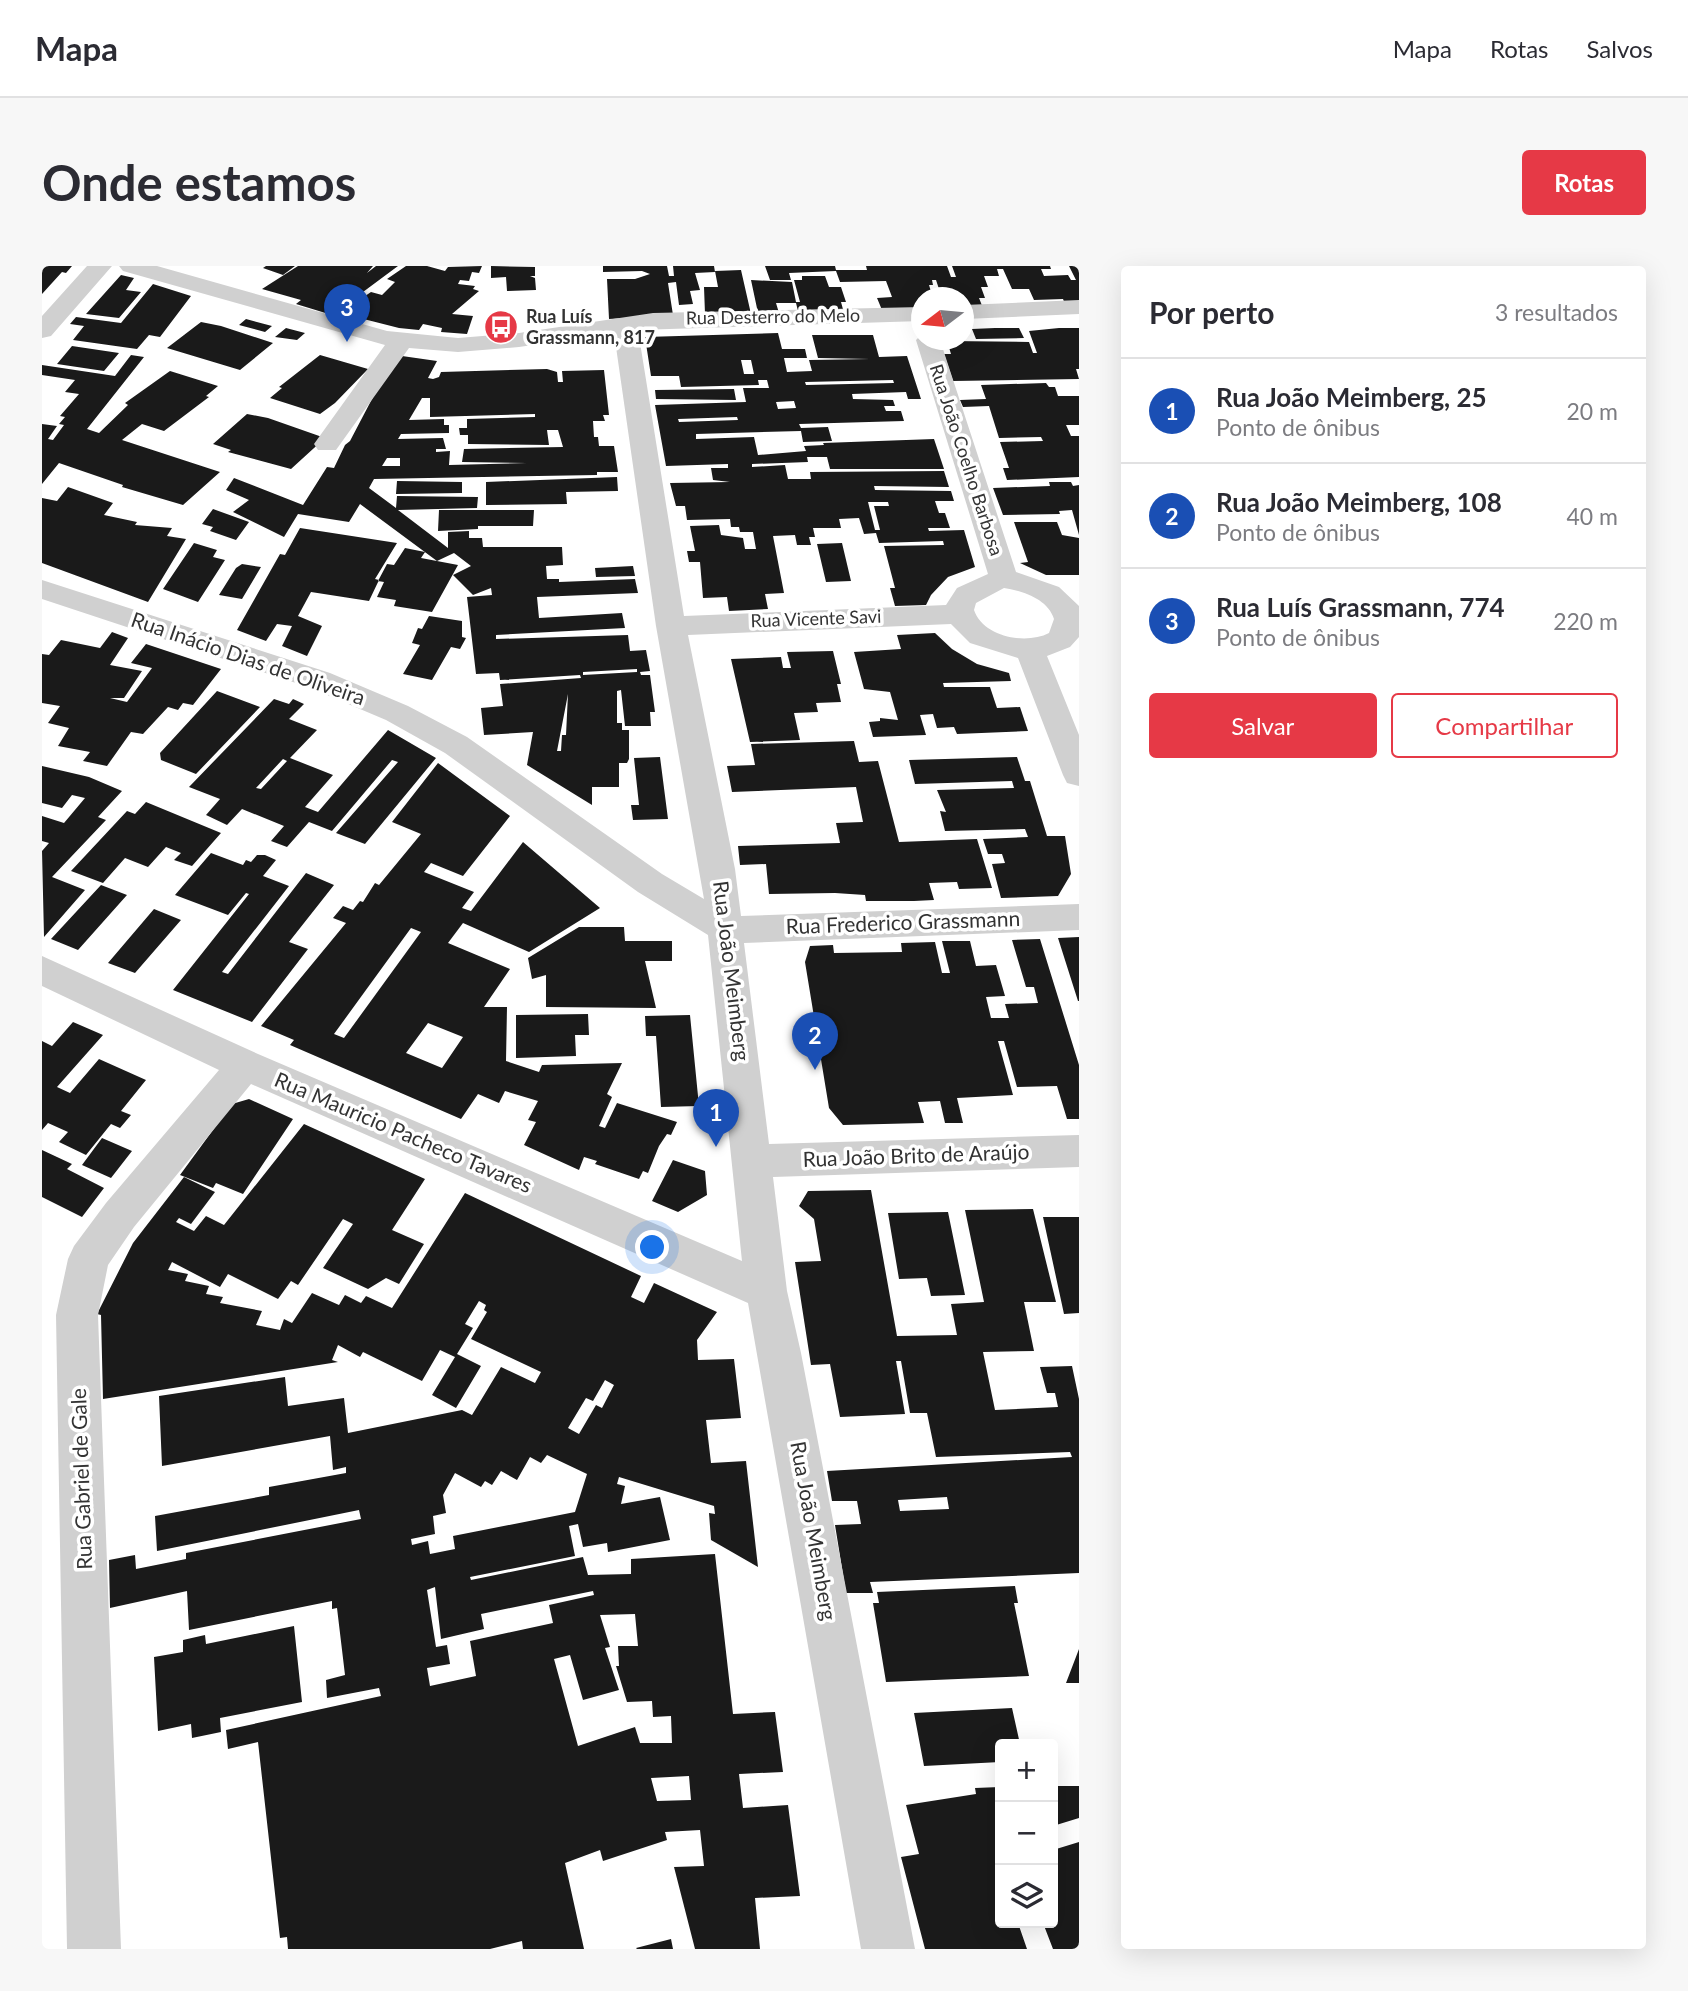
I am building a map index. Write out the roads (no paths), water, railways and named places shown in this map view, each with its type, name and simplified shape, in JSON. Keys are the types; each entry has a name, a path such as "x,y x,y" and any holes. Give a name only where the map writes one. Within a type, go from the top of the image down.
{"street":[{"path":"42,331 100,266"},
{"name":"Rua Desterro do Melo","path":"131,266 318,320 402,340 458,345 671,319 911,315"},
{"path":"974,312 1079,307"},
{"name":"Rua João Meimberg","path":"625,324 671,626 727,930 766,1291 780,1353 888,1949"},
{"path":"327,444 402,340"},
{"name":"Rua João Coelho Barbosa","path":"931,350 1004,579"},
{"path":"1004,579 1045,589 1074,612 1067,633 1058,641 1029,648 1006,646 985,639 969,627 961,614 962,601 970,590 1004,579"},
{"name":"Rua Inácio Dias de Oliveira","path":"42,589 319,680 397,713 456,744 650,883 727,930"},
{"name":"Rua Vicente Savi","path":"671,626 961,614"},
{"path":"1029,648 1079,775"},
{"name":"Rua Frederico Grassmann","path":"727,930 1079,917"},
{"name":"Rua Mauricio Pacheco Tavares","path":"42,970 245,1065 766,1291"},
{"name":"Rua Gabriel de Gale","path":"94,1949 77,1315 89,1259 120,1215 245,1065"},
{"name":"Rua João Brito de Araújo","path":"753,1161 1079,1151"}],"place":[{"name":"Rua Luís Grassmann, 817","path":"501,327"},
{"name":"Rua Luís Grassmann, 774","path":"347,342"},
{"name":"Rua João Meimberg, 108","path":"815,1070"},
{"name":"Rua João Meimberg, 25","path":"716,1147"}]}
